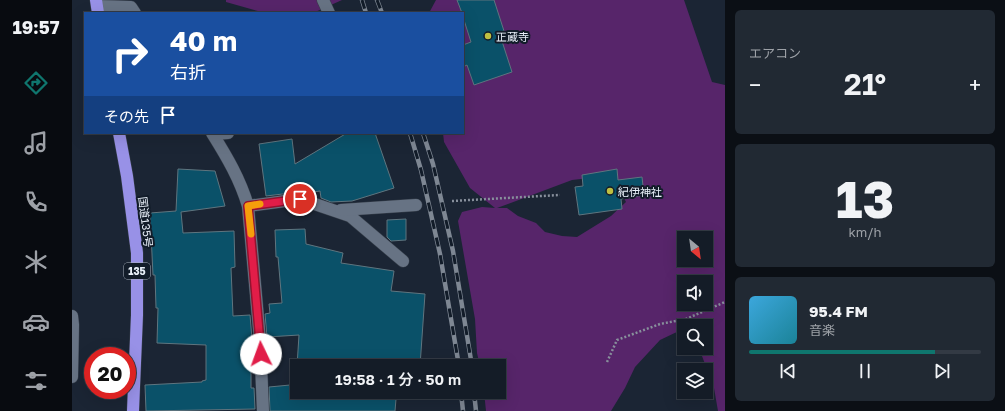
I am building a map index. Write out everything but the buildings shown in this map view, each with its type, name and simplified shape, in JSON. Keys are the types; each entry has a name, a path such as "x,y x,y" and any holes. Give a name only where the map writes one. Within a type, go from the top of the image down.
{"highway":[{"name":"国道135号","path":"120,134 137,253 137,315 133,411"}],"street":[{"path":"323,0 329,12"},
{"path":"97,6 131,6 134,12"},
{"path":"212,134 231,163 242,187 248,206 260,340 263,411"},
{"path":"248,206 300,199 336,211 350,216 403,261"},
{"path":"336,211 416,205"},
{"path":"72,316 74,325 72,377"}],"path":[{"path":"452,201 560,195"},
{"path":"607,362 617,340 660,324 686,320 725,302"}],"shaded area":[{"path":"226,0 342,0 315,12 261,12 226,2"},
{"path":"436,0 684,0 712,82 725,85 725,411 718,411 713,385 713,363 705,363 702,355 713,355 713,319 677,319 677,332 660,340 635,367 625,388 611,411 486,411 485,399 506,399 506,359 478,359 477,353 475,319 458,221 462,212 482,207 495,208 470,188 444,142 443,134 464,134 464,12 430,12","holes":["598,177 617,184 626,202 611,216 577,237 562,236 545,232 536,223 518,216 507,208 497,208 572,180"]}],"railway":[{"path":"362,0 366,12"},
{"path":"377,0 382,12"},
{"path":"410,134 421,170 440,254 458,359"},
{"path":"423,134 433,164 453,251 471,359"},
{"path":"462,399 463,411"},
{"path":"475,399 476,411"}],"slow traffic":[{"path":"251,234 248,206 260,204"}],"place":[{"name":"正蔵寺","path":"488,36"},
{"name":"紀伊神社","path":"610,191"}],"route":[{"path":"261,354 248,206 300,199"}]}
